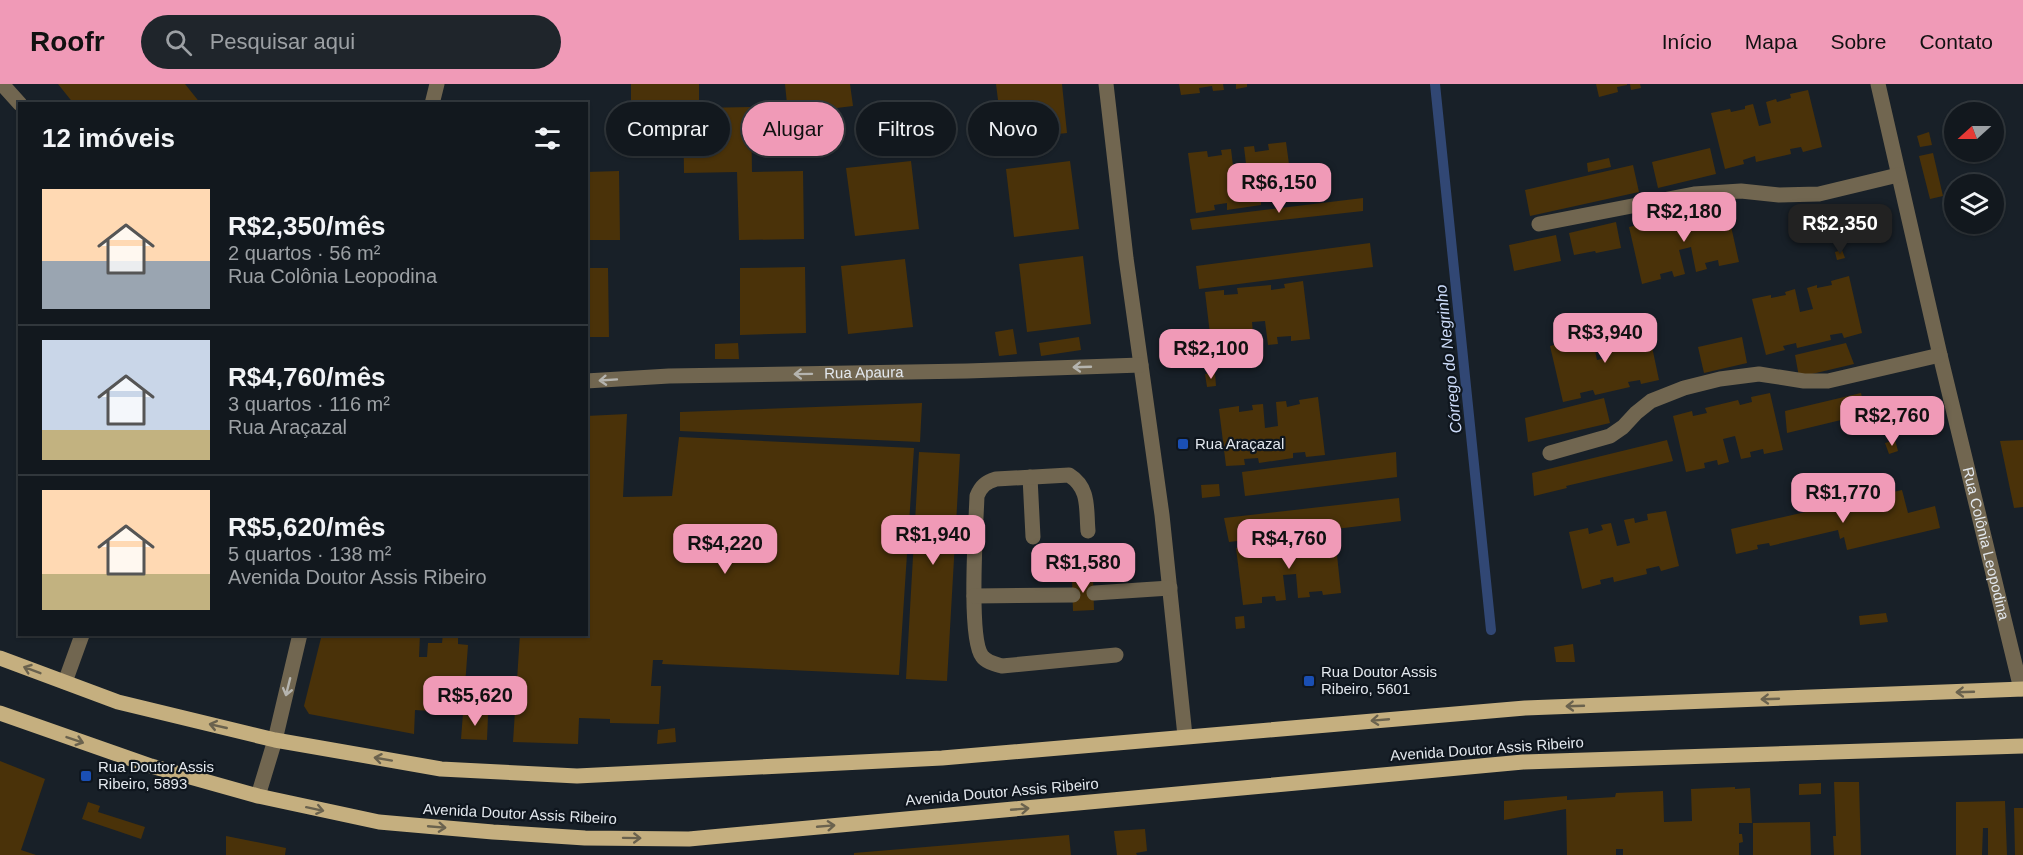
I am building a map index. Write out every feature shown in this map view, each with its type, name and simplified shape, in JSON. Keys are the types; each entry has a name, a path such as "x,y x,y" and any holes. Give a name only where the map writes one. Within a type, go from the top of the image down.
{"main road":[{"path":"0,658 118,702 275,740 441,769 578,776 942,758 1525,708 2022,689"},
{"name":"Avenida Doutor Assis Ribeiro","path":"0,713 151,766 258,796 379,822 573,837 689,839 1523,762 2023,746"}],"street":[{"path":"2,84 18,102"},
{"path":"432,102 437,84"},
{"path":"1106,84 1126,258 1170,588 1185,736"},
{"name":"Rua Colônia Leopodina","path":"1878,84 1940,355 2022,689"},
{"path":"1539,224 1694,194 1742,191 1779,195 1819,194 1898,176"},
{"path":"1550,453 1610,436 1651,401 1684,388 1720,379 1759,374 1804,381 1828,381 1940,355"},
{"name":"Rua Apaura","path":"588,381 669,376 967,371 1141,365"},
{"path":"1088,531 1084,489 1077,480 1069,475 996,479 988,481 981,488 977,496 974,596 976,645 982,657 1002,666 1116,655"},
{"path":"1030,477 1033,537"},
{"path":"1094,593 1170,588"},
{"path":"974,596 1073,595"},
{"path":"65,682 82,636"},
{"path":"258,796 275,740 300,636"}],"building":[{"path":"58,84 185,84 199,102 72,102"},
{"path":"631,84 699,84 699,102 631,102"},
{"path":"785,84 850,84 853,106 844,107 844,102 787,102"},
{"path":"996,84 1062,84 1067,133 1059,134 1059,102 998,102"},
{"path":"1179,84 1223,84 1224,90 1213,91 1212,86 1199,88 1200,93 1181,95"},
{"path":"1236,84 1247,84 1247,87 1236,89"},
{"path":"1596,84 1627,85 1617,87 1618,92 1599,97"},
{"path":"1630,84 1640,84 1641,88 1631,90"},
{"path":"1808,90 1822,147 1803,152 1801,147 1790,149 1791,154 1756,162 1755,156 1743,160 1744,164 1725,169 1711,113 1745,109 1745,106 1753,104 1759,126 1771,123 1766,102 1791,98 1790,94"},
{"path":"730,107 742,107 742,156 752,156 752,172 803,171 804,239 739,240 737,172 684,173 684,156 730,156"},
{"path":"1929,132 1932,145 1920,147 1917,136"},
{"path":"1286,142 1294,201 1274,203 1273,197 1261,199 1261,205 1227,210 1227,203 1214,205 1215,210 1196,213 1188,153 1207,151 1208,157 1222,155 1221,150 1231,149 1234,174 1247,172 1244,147 1254,146 1255,152 1269,150 1268,144"},
{"path":"1710,148 1716,174 1658,188 1652,162"},
{"path":"1933,153 1943,196 1930,199 1919,156"},
{"path":"1609,158 1611,167 1588,172 1587,163"},
{"path":"911,161 919,229 855,236 846,168"},
{"path":"1070,161 1079,229 1014,237 1006,169"},
{"path":"1633,165 1639,192 1530,216 1525,190"},
{"path":"619,171 620,240 588,240 588,172"},
{"path":"1363,198 1363,211 1192,230 1190,219"},
{"path":"1726,204 1739,262 1719,266 1718,260 1705,263 1707,269 1696,272 1691,247 1679,250 1685,274 1674,277 1672,271 1660,274 1661,279 1642,284 1629,227 1647,223 1649,228 1662,225 1660,220 1694,212 1696,217 1708,214 1707,209"},
{"path":"1616,222 1621,248 1574,255 1569,233"},
{"path":"1556,235 1561,261 1514,271 1509,245"},
{"path":"1370,243 1373,267 1199,289 1196,266"},
{"path":"1842,250 1845,258 1837,260 1835,252"},
{"path":"1083,256 1091,324 1027,332 1019,264"},
{"path":"905,259 913,327 848,334 841,266"},
{"path":"805,267 806,333 740,335 740,268"},
{"path":"588,268 608,268 609,337 588,337"},
{"path":"1849,276 1862,333 1844,338 1842,333 1830,335 1831,340 1797,348 1796,343 1783,346 1785,350 1766,355 1752,299 1786,295 1785,292 1795,289 1800,312 1813,309 1807,288 1832,285 1831,281"},
{"path":"1303,281 1310,339 1291,341 1291,336 1277,337 1278,344 1268,345 1265,321 1252,322 1254,346 1244,347 1243,342 1230,343 1230,349 1212,351 1205,292 1224,290 1224,295 1238,294 1237,288 1271,285 1271,290 1285,288 1284,284"},
{"path":"1647,323 1659,380 1641,384 1640,380 1628,382 1630,387 1595,395 1593,390 1580,393 1581,398 1563,402 1550,346 1568,341 1569,347 1583,343 1582,338 1592,336 1597,360 1610,357 1604,333 1615,331 1616,336 1629,333 1627,328"},
{"path":"1013,329 1017,354 999,356 995,332"},
{"path":"1079,337 1081,350 1041,356 1039,343"},
{"path":"1742,337 1747,363 1704,373 1698,347"},
{"path":"738,343 739,359 715,359 715,344"},
{"path":"1846,343 1854,364 1799,377 1795,355"},
{"path":"1215,373 1216,386 1207,387 1205,374"},
{"path":"1770,393 1783,450 1764,454 1763,449 1750,452 1751,457 1741,459 1735,436 1723,439 1729,462 1718,465 1717,460 1704,463 1705,468 1686,472 1673,416 1692,411 1693,416 1707,413 1705,408 1738,400 1740,405 1752,402 1751,397"},
{"path":"1861,393 1866,414 1787,433 1785,411"},
{"path":"1318,397 1325,455 1306,457 1305,452 1293,453 1293,458 1259,463 1258,458 1244,459 1245,465 1226,466 1219,409 1239,406 1239,412 1253,410 1252,405 1263,404 1265,428 1278,426 1276,402 1286,401 1287,407 1300,404 1299,400"},
{"path":"1604,398 1610,423 1528,442 1525,418"},
{"path":"922,403 920,442 680,431 680,412"},
{"path":"1912,410 1917,429 1900,433 1895,414"},
{"path":"627,414 623,497 672,496 679,437 914,448 899,675 662,664 663,660 653,660 651,686 661,686 659,724 610,723 610,719 579,718 578,744 513,742 520,636 588,636 588,416"},
{"path":"1667,440 1673,461 1566,486 1567,488 1534,496 1532,473"},
{"path":"1895,440 1898,451 1889,454 1885,443"},
{"path":"2023,440 2023,507 2014,508 2000,441"},
{"path":"919,452 960,454 947,681 906,679"},
{"path":"1396,452 1397,477 1245,496 1242,472"},
{"path":"1219,484 1220,496 1202,498 1201,485"},
{"path":"1902,490 1908,513 1935,506 1940,528 1847,550 1844,537 1840,539 1838,530 1770,546 1769,543 1757,545 1758,549 1736,554 1731,529"},
{"path":"1399,498 1401,521 1229,542 1224,518"},
{"path":"1666,511 1679,566 1661,571 1659,566 1646,569 1647,574 1614,582 1613,577 1600,580 1601,584 1582,589 1569,532 1588,528 1589,534 1603,530 1601,525 1611,523 1617,546 1630,543 1624,520 1634,518 1635,523 1648,520 1647,514"},
{"path":"1335,536 1341,593 1323,595 1322,591 1309,592 1310,597 1298,598 1296,574 1283,575 1286,600 1276,601 1275,596 1262,597 1262,603 1243,605 1236,548 1255,546 1256,551 1270,549 1269,544 1303,540 1303,545 1317,543 1317,539"},
{"path":"1093,578 1094,610 1073,611 1072,579"},
{"path":"1886,613 1888,622 1860,625 1859,616"},
{"path":"1244,616 1245,628 1236,629 1235,617"},
{"path":"322,636 420,636 419,657 427,657 428,643 442,643 443,636 458,636 458,644 468,645 463,713 415,710 414,734 309,714 304,706"},
{"path":"1573,644 1575,662 1556,662 1554,647"},
{"path":"463,713 488,715 487,740 461,739"},
{"path":"675,728 676,742 657,744 658,730"},
{"path":"0,761 45,779 21,850 36,855 0,855"},
{"path":"1834,782 1859,782 1861,855 1834,855 1833,836 1836,836"},
{"path":"1821,783 1821,794 1799,795 1799,784"},
{"path":"1735,787 1735,789 1750,788 1752,823 1739,823 1739,834 1742,834 1743,842 1739,843 1739,855 1623,855 1623,849 1616,849 1616,855 1567,855 1566,809 1504,820 1504,801 1567,796 1567,800 1615,797 1616,793 1663,791 1664,822 1692,821 1691,789"},
{"path":"2005,801 2007,855 1988,855 1988,828 1983,828 1982,855 1956,855 1956,802"},
{"path":"88,802 100,806 98,812 145,827 141,839 82,819"},
{"path":"2014,808 2023,808 2023,855 2015,855"},
{"path":"1810,822 1811,855 1753,855 1753,823"},
{"path":"1145,829 1147,851 1136,853 1137,855 1117,855 1114,831"},
{"path":"1069,835 1071,855 854,855 854,853"},
{"path":"226,836 286,848 285,855 226,855"}],"waterway":[{"name":"Córrego do Negrinho","path":"1435,84 1491,630"}],"place":[{"name":"Rua Araçazal","path":"1183,444"},
{"name":"Rua Doutor Assis Ribeiro, 5601","path":"1309,681"},
{"name":"Rua Doutor Assis Ribeiro, 5893","path":"86,776"}]}
